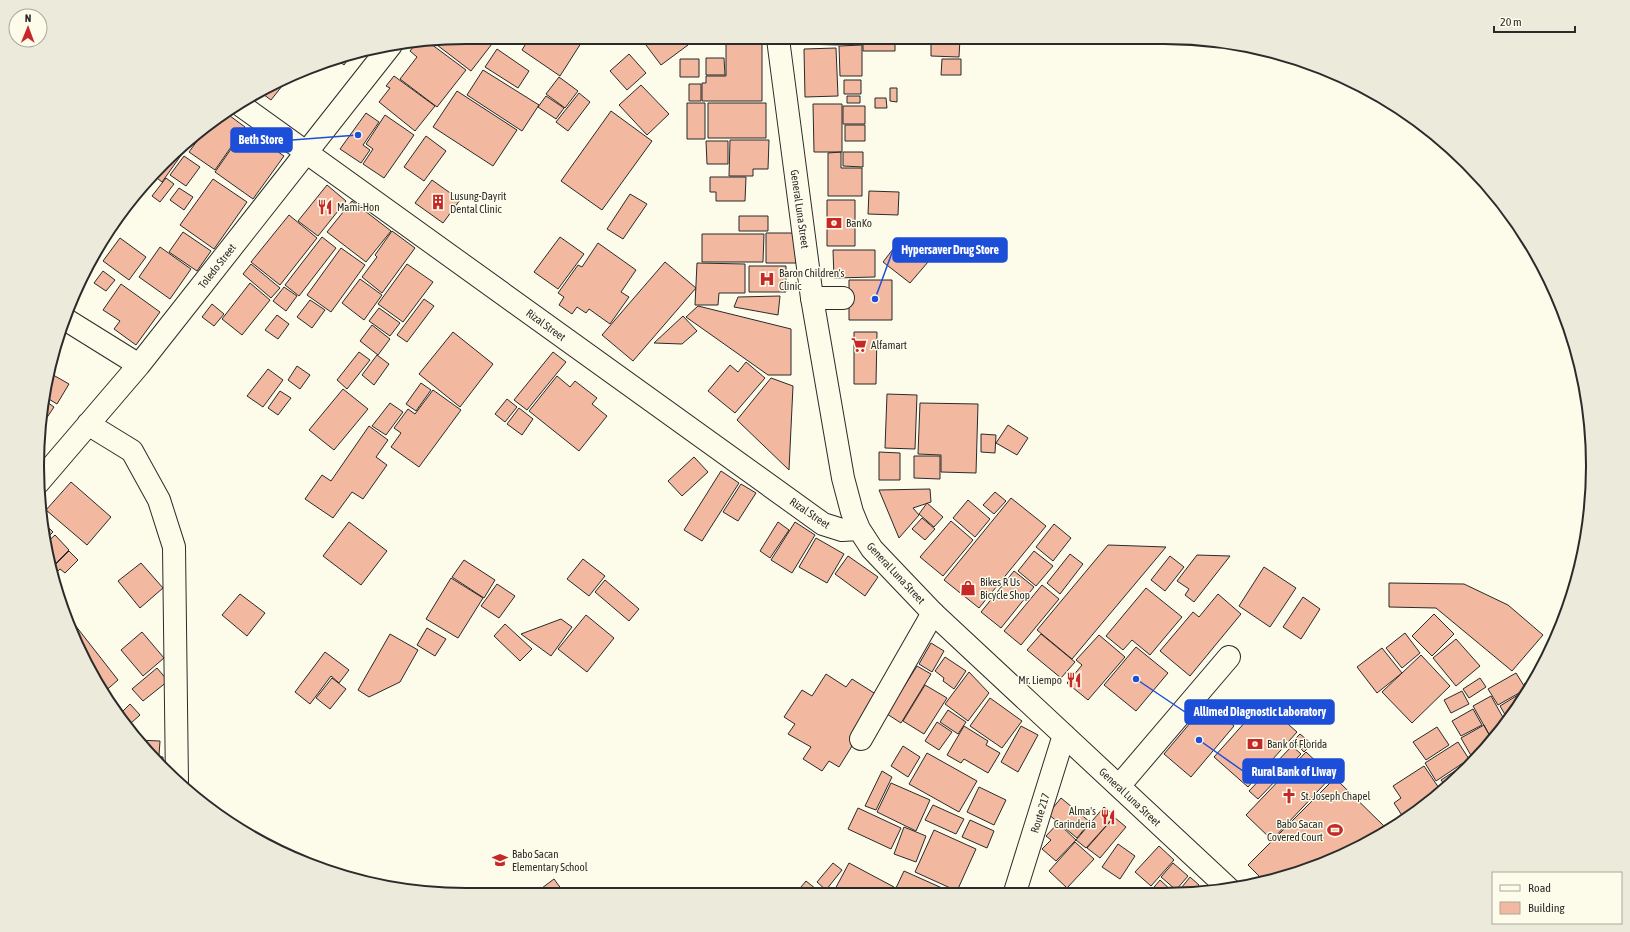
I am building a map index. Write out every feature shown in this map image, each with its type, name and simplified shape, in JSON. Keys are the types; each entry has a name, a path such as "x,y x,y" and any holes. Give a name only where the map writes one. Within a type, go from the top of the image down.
{"main road":[{"name":"General Luna Street","path":"779,44 812,298 843,478 852,512 859,528 872,549 933,613 1223,883"},
{"name":"Toledo Street","path":"44,476 139,365 386,52"},
{"name":"Rizal Street","path":"244,108 823,524 842,530 859,528"},
{"path":"812,298 843,298"},
{"path":"69,322 139,365"},
{"path":"88,424 132,451 159,500 174,547 177,772"},
{"path":"861,739 933,613"},
{"path":"1119,786 1229,657"},
{"name":"Route 217","path":"1016,888 1064,735"}],"building":[{"path":"492,44 471,71 437,45"},
{"path":"526,44 580,44 560,76 522,50"},
{"path":"645,44 688,45 661,65"},
{"path":"726,44 762,44 762,101 702,101 702,83 706,83 706,76 726,76"},
{"path":"799,44 839,44 839,45"},
{"path":"863,44 895,44 895,51 863,51"},
{"path":"931,44 960,44 959,57 931,56"},
{"path":"862,45 862,76 840,76 839,46"},
{"path":"433,46 466,70 437,107 400,79 417,57 410,51 413,48"},
{"path":"836,48 838,96 805,97 804,49"},
{"path":"497,49 529,71 518,88 485,67"},
{"path":"629,54 646,73 627,90 610,71"},
{"path":"706,58 724,58 725,75 706,75"},
{"path":"680,59 699,59 699,77 680,77"},
{"path":"942,59 961,59 961,75 941,75"},
{"path":"483,70 539,105 522,131 467,95"},
{"path":"394,76 435,106 415,131 379,102 390,88 386,86"},
{"path":"559,77 578,91 565,108 546,94"},
{"path":"844,80 861,80 861,94 844,94"},
{"path":"689,84 701,84 701,101 689,101"},
{"path":"641,85 669,114 647,135 619,105"},
{"path":"281,87 271,100 265,96"},
{"path":"890,88 897,88 897,102 890,101"},
{"path":"457,91 517,130 493,166 433,127"},
{"path":"579,93 590,102 568,131 556,122"},
{"path":"546,96 564,108 556,119 538,107"},
{"path":"847,96 860,96 860,103 847,103"},
{"path":"875,98 886,98 887,108 875,108"},
{"path":"687,103 705,103 705,139 687,139"},
{"path":"708,103 766,103 766,138 708,138"},
{"path":"813,104 842,104 842,152 814,152"},
{"path":"843,106 865,106 865,124 843,124"},
{"path":"611,111 652,141 602,210 561,181"},
{"path":"366,113 379,122 363,145 370,150 361,163 340,149"},
{"path":"385,115 414,135 384,178 363,164 373,149 366,144"},
{"path":"230,116 245,127 215,170 189,152 197,142"},
{"path":"845,125 865,125 865,141 845,141"},
{"path":"245,129 284,156 253,199 215,172"},
{"path":"426,136 446,151 424,181 404,167"},
{"path":"730,140 769,140 768,169 753,169 753,176 729,176"},
{"path":"706,141 728,141 728,164 707,164"},
{"path":"841,152 841,168 862,168 862,196 828,196 828,153"},
{"path":"843,152 863,152 863,167 843,166"},
{"path":"180,156 162,182 158,179"},
{"path":"184,156 200,167 186,186 170,175"},
{"path":"710,177 746,177 745,201 716,201 716,192 710,192"},
{"path":"166,178 174,184 160,202 152,196"},
{"path":"213,179 247,202 214,249 180,225"},
{"name":"Lusung-Dayrit Dental Clinic","path":"432,180 460,200 443,223 415,203"},
{"path":"327,185 346,201 318,236 298,221"},
{"path":"179,188 193,197 184,210 170,200"},
{"path":"869,191 899,192 898,215 868,214"},
{"path":"630,194 647,204 623,239 607,229"},
{"path":"827,200 855,200 855,246 827,246"},
{"path":"352,201 391,231 366,262 327,232"},
{"path":"289,215 317,238 280,285 251,262"},
{"path":"739,216 768,216 768,231 739,231"},
{"path":"392,231 415,248 382,293 362,277 377,257 375,255"},
{"path":"183,232 211,251 197,271 169,252"},
{"path":"766,233 796,233 796,263 766,263"},
{"path":"702,234 764,234 763,262 702,262"},
{"path":"322,237 336,248 299,296 285,285"},
{"path":"560,237 584,254 558,289 534,272"},
{"path":"120,238 146,257 129,280 103,261"},
{"path":"900,240 928,262 910,283 883,262"},
{"path":"598,243 636,270 621,292 629,297 610,324 589,309 586,313 577,307 572,314 559,305 564,297 558,293 578,265 582,267"},
{"path":"160,247 191,269 170,299 139,277"},
{"path":"341,248 365,265 331,312 307,295"},
{"path":"833,250 875,250 875,277 834,278"},
{"path":"665,262 696,288 633,361 602,335"},
{"path":"697,263 745,264 745,293 719,293 718,305 695,305"},
{"path":"251,264 280,288 271,298 243,274"},
{"path":"407,264 433,282 403,322 378,304"},
{"name":"Baron Children's Clinic","path":"749,266 786,266 786,292 749,292"},
{"path":"103,271 115,280 106,291 94,283"},
{"path":"360,279 382,295 364,320 342,303"},
{"path":"849,280 892,280 892,320 849,320"},
{"path":"250,283 270,300 242,335 222,319"},
{"path":"121,284 160,312 136,345 114,329 120,321 103,310"},
{"path":"284,287 297,296 286,311 273,301"},
{"path":"780,296 778,315 734,307 738,297"},
{"path":"424,299 434,306 407,342 397,335"},
{"path":"310,300 325,310 312,328 297,317"},
{"path":"212,304 224,314 214,326 202,317"},
{"path":"698,306 791,329 791,375 768,375 686,317"},
{"path":"379,308 400,323 390,336 369,321"},
{"path":"277,315 289,324 278,339 265,330"},
{"path":"683,316 697,331 682,344 654,343"},
{"path":"372,325 390,339 378,355 360,341"},
{"path":"453,332 493,364 460,407 419,374"},
{"path":"854,332 877,332 876,384 854,384"},
{"path":"359,352 370,360 347,389 337,380"},
{"path":"553,352 566,362 527,410 514,400"},
{"path":"377,355 389,364 374,385 362,375"},
{"path":"746,362 765,378 735,413 708,391 730,365 738,372"},
{"path":"297,366 310,375 300,389 288,380"},
{"path":"268,369 283,380 263,407 247,396"},
{"path":"54,375 69,384 57,404 50,400"},
{"path":"557,376 570,387 575,381 597,398 592,404 607,416 579,451 529,411"},
{"path":"771,378 793,386 789,470 737,420"},
{"path":"421,383 431,390 416,411 406,404"},
{"path":"343,389 368,409 334,450 309,430"},
{"path":"433,390 461,410 419,467 391,447 401,433 394,428 408,409 415,414"},
{"path":"280,391 291,398 278,415 268,408"},
{"path":"887,394 917,395 915,449 885,448"},
{"path":"507,399 517,407 505,422 495,414"},
{"path":"49,403 54,407 47,417"},
{"path":"390,403 403,412 386,435 372,426"},
{"path":"920,403 978,404 976,473 941,472 941,455 918,454"},
{"path":"519,408 533,419 522,435 507,424"},
{"path":"1008,425 1028,438 1017,455 996,443"},
{"path":"369,426 388,440 376,457 387,465 363,499 352,492 333,518 305,499 322,475 331,481"},
{"path":"981,434 996,435 995,453 981,452"},
{"path":"879,452 900,453 900,480 879,480"},
{"path":"914,456 940,456 940,479 914,478"},
{"path":"694,457 708,472 682,496 668,481"},
{"path":"721,471 739,483 702,541 684,530"},
{"path":"71,482 111,517 87,545 47,509"},
{"path":"741,484 756,493 738,521 723,512"},
{"path":"930,489 931,502 913,508 919,515 899,538 879,490"},
{"path":"995,492 1006,501 994,514 983,505"},
{"path":"1011,498 1046,526 979,608 944,580"},
{"path":"968,500 990,519 975,537 953,518"},
{"path":"927,503 943,517 934,527 919,514"},
{"path":"922,518 935,529 925,540 912,529"},
{"path":"951,521 973,540 943,576 920,557"},
{"path":"349,522 387,551 361,585 323,556"},
{"path":"778,522 789,530 770,558 760,551"},
{"path":"795,522 815,535 792,573 771,560"},
{"path":"1054,524 1071,538 1053,561 1036,547"},
{"path":"49,528 53,532 50,535"},
{"path":"55,535 69,550 55,564 52,548 51,539"},
{"path":"816,538 844,554 827,583 799,567"},
{"path":"1108,545 1166,547 1072,659 1037,630"},
{"path":"69,551 78,560 65,573 60,569 57,572 56,564"},
{"path":"1034,551 1053,566 1036,586 1018,571"},
{"path":"1070,554 1083,564 1060,594 1047,583"},
{"path":"1197,555 1230,556 1194,602 1185,595 1189,589 1177,581"},
{"path":"848,556 878,577 865,596 835,574"},
{"path":"1170,556 1184,567 1165,591 1151,580"},
{"path":"583,559 605,576 589,596 567,579"},
{"path":"464,560 495,580 484,598 452,577"},
{"path":"141,563 163,588 140,608 118,581"},
{"path":"1264,567 1296,588 1270,627 1239,606"},
{"path":"1014,571 1034,587 1001,628 981,612"},
{"path":"451,578 483,598 458,638 426,619"},
{"path":"605,580 639,609 629,621 595,592"},
{"path":"1389,583 1464,584 1508,605 1543,635 1512,671 1436,608 1389,607"},
{"path":"497,584 515,596 499,618 481,606"},
{"path":"1042,585 1059,599 1021,645 1004,631"},
{"path":"1146,588 1182,617 1150,655 1132,640 1123,650 1106,636"},
{"path":"240,594 265,613 247,636 222,615"},
{"path":"1218,594 1241,614 1190,676 1160,651 1193,612 1199,617"},
{"path":"1303,597 1320,609 1301,639 1283,627"},
{"path":"1434,614 1454,634 1432,656 1412,636"},
{"path":"586,615 614,638 587,672 558,649"},
{"path":"561,619 572,627 551,656 521,634"},
{"path":"505,624 532,649 520,661 494,636"},
{"path":"75,626 118,680 108,689 88,653"},
{"path":"427,628 446,639 435,656 417,645"},
{"path":"142,632 164,658 143,676 121,650"},
{"path":"1405,633 1420,653 1402,668 1386,648"},
{"path":"390,634 418,650 400,682 369,697 358,690"},
{"path":"1041,634 1075,662 1061,678 1027,650"},
{"path":"1099,635 1125,657 1088,700 1067,683 1082,665 1076,660"},
{"path":"1456,639 1480,666 1456,686 1433,658"},
{"path":"931,643 944,651 932,672 919,664"},
{"path":"1136,647 1168,673 1136,711 1104,685"},
{"path":"1382,648 1402,673 1377,693 1357,667"},
{"path":"325,652 349,670 339,683 331,676 310,704 295,692"},
{"path":"1421,655 1450,686 1412,723 1382,692"},
{"path":"945,657 966,671 954,689 943,681 944,678 935,671"},
{"path":"917,666 931,674 901,723 887,714"},
{"path":"157,668 168,681 143,701 132,689"},
{"path":"969,672 989,693 968,721 945,704"},
{"path":"1516,673 1524,686 1519,693 1498,705 1488,689"},
{"path":"826,674 846,687 852,679 882,698 839,767 829,761 822,771 803,759 811,747 788,734 795,724 784,717 802,690 812,696"},
{"path":"332,678 346,689 330,709 316,698"},
{"path":"1480,678 1486,687 1469,698 1463,689"},
{"path":"925,685 947,698 924,734 903,721"},
{"path":"1462,691 1469,704 1451,713 1444,700"},
{"path":"1518,695 1505,714 1500,706"},
{"path":"1491,696 1503,717 1489,735 1473,706"},
{"path":"990,698 1022,721 1002,748 970,726"},
{"name":"Bank of Florida","path":"1263,702 1297,732 1248,787 1214,757"},
{"path":"1207,703 1234,726 1191,777 1164,754"},
{"path":"130,704 140,715 131,723 123,711"},
{"path":"1473,709 1482,725 1461,736 1452,721"},
{"path":"948,710 966,722 958,734 940,722"},
{"path":"937,722 952,732 939,750 925,741"},
{"path":"1484,725 1489,735 1471,755 1461,738"},
{"path":"964,726 988,741 986,745 1000,753 988,773 964,759 961,763 947,755"},
{"path":"1021,726 1038,735 1018,772 1001,762"},
{"path":"1437,727 1449,745 1426,760 1413,742"},
{"path":"1300,734 1312,744 1304,752 1293,741"},
{"path":"146,740 160,741 159,755"},
{"path":"1458,742 1468,758 1463,763 1436,781 1425,763"},
{"path":"903,746 920,757 908,777 891,766"},
{"path":"1292,746 1301,754 1258,799 1249,791"},
{"name":"St. Joseph Chapel","path":"1306,752 1332,776 1272,840 1246,815"},
{"path":"927,753 977,781 959,812 909,784"},
{"path":"1424,766 1438,786 1401,815 1394,803 1401,798 1393,786"},
{"path":"882,771 892,777 876,810 865,806"},
{"path":"1454,771 1443,782 1441,780"},
{"name":"Babo Sacan Covered Court","path":"1335,778 1384,826 1351,844 1325,856 1300,866 1273,874 1260,877 1248,865"},
{"path":"891,783 930,800 916,831 877,812"},
{"path":"979,787 1006,800 994,825 967,812"},
{"path":"1061,798 1090,822 1077,838 1048,814"},
{"path":"933,805 964,819 956,834 925,820"},
{"path":"1104,807 1115,816 1086,848 1076,840"},
{"path":"858,808 901,828 891,849 848,829"},
{"path":"1114,817 1126,827 1100,858 1087,848"},
{"path":"970,820 994,831 987,848 962,837"},
{"path":"1058,823 1076,840 1056,861 1042,849 1051,840 1046,836"},
{"path":"904,827 926,836 916,862 894,854"},
{"path":"934,830 976,849 958,888 950,888 915,872"},
{"path":"1075,842 1094,859 1067,888 1049,871"},
{"path":"1118,844 1135,856 1120,879 1102,867"},
{"path":"1159,846 1174,860 1151,886 1135,872"},
{"path":"833,863 842,870 828,888 824,888 817,882"},
{"path":"849,863 894,887 894,888 836,888"},
{"path":"1173,863 1188,876 1178,887 1173,888 1161,877"},
{"path":"904,871 942,888 896,888"},
{"path":"1190,877 1199,885 1198,886 1182,887"},
{"path":"554,879 561,888 542,888"},
{"path":"1160,880 1168,888 1164,888 1153,888"},
{"path":"806,881 815,888 800,888"}],"place":[{"name":"Beth Store","path":"358,135"},
{"name":"Lusung-Dayrit Dental Clinic","path":"438,202"},
{"name":"Mami-Hon","path":"325,207"},
{"name":"BanKo","path":"834,223"},
{"name":"Baron Children's Clinic","path":"767,279"},
{"name":"Hypersaver Drug Store","path":"875,299"},
{"name":"Alfamart","path":"859,345"},
{"name":"Bikes R Us Bicycle Shop","path":"968,588"},
{"name":"Allimed Diagnostic Laboratory","path":"1136,679"},
{"name":"Mr. Liempo","path":"1074,680"},
{"name":"Rural Bank of Liway","path":"1199,740"},
{"name":"Bank of Florida","path":"1255,744"},
{"name":"St. Joseph Chapel","path":"1289,796"},
{"name":"Alma's Carinderia","path":"1108,817"},
{"name":"Babo Sacan Covered Court","path":"1335,830"},
{"name":"Babo Sacan Elementary School","path":"500,860"}]}
